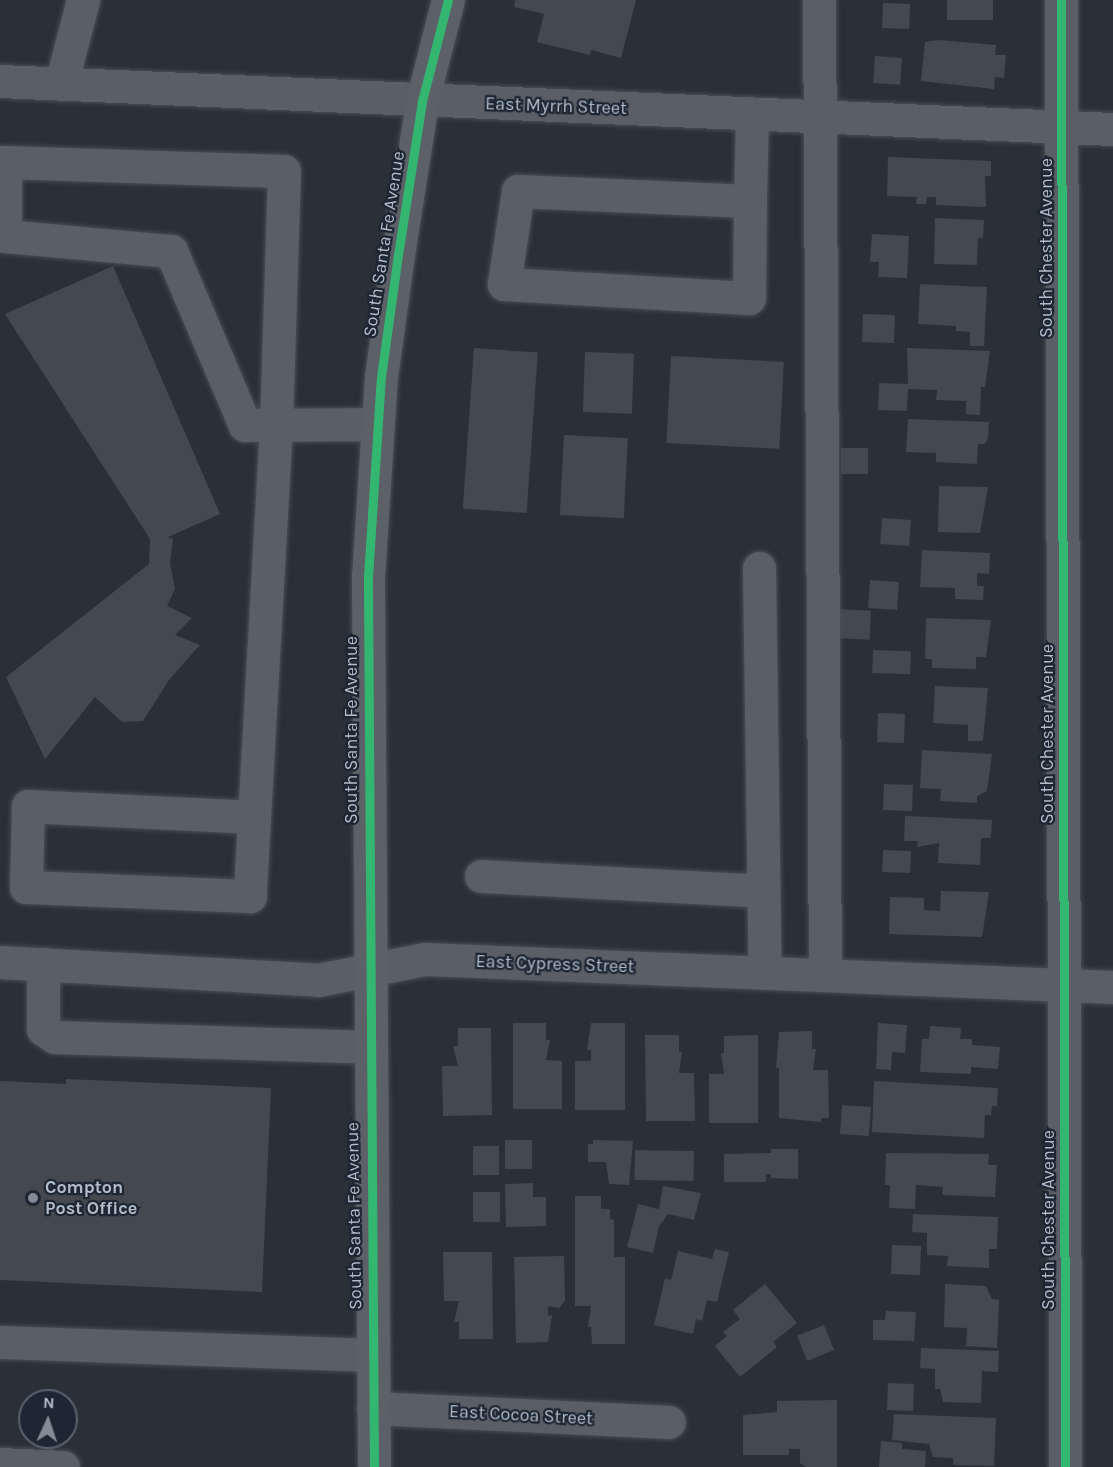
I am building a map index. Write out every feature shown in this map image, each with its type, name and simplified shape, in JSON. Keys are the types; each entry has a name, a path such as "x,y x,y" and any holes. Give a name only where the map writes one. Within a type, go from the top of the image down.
{"main road":[{"name":"South Santa Fe Avenue","path":"374,1467 368,970 368,577 384,355 422,101 448,0"}],"street":[{"path":"61,84 83,0"},
{"path":"819,0 822,117 820,590 825,975"},
{"name":"South Chester Avenue","path":"1060,0 1065,1467"},
{"name":"East Myrrh Street","path":"0,81 1113,129"},
{"path":"750,201 518,191 504,284 748,298 752,114"},
{"path":"254,817 28,806 26,887 250,896 276,425 284,171 3,162 5,236 171,251 245,425 276,425 378,424"},
{"path":"759,568 765,973"},
{"path":"481,876 763,891"},
{"name":"East Cypress Street","path":"0,962 318,980 425,959 1113,987"},
{"path":"43,964 44,1029 50,1036 369,1047"},
{"path":"0,1342 372,1355"},
{"name":"East Cocoa Street","path":"373,1408 669,1422"},
{"path":"0,1464 63,1467"}],"building":[{"path":"515,0 636,0 621,58 591,50 590,55 537,42 544,14 514,7"},
{"path":"947,0 993,0 993,20 947,20"},
{"path":"883,3 910,4 909,29 882,28"},
{"path":"938,40 996,45 995,55 1006,55 1004,78 995,77 994,89 921,81 925,42"},
{"path":"875,56 902,58 900,85 873,83"},
{"path":"888,157 991,161 991,176 985,176 986,207 936,205 936,197 927,197 926,204 916,204 917,197 887,196"},
{"path":"935,218 984,220 983,238 978,238 977,265 934,264"},
{"path":"872,234 909,236 907,278 878,277 879,262 870,262"},
{"path":"113,266 220,514 168,537 173,539 170,563 175,589 167,606 192,618 175,635 200,645 169,680 143,721 122,722 95,697 45,759 6,677 149,564 150,539 5,314"},
{"path":"920,284 987,287 984,346 970,346 970,332 956,331 956,326 918,324"},
{"path":"863,314 895,315 894,343 862,342"},
{"path":"474,348 538,352 527,513 463,509"},
{"path":"907,348 990,351 985,387 981,387 980,415 966,414 966,401 936,400 937,390 908,389 907,411 878,410 879,383 908,384"},
{"path":"585,352 634,354 632,414 583,412"},
{"path":"671,356 784,362 779,449 666,443"},
{"path":"908,419 989,422 988,438 985,444 978,444 977,464 936,462 936,453 906,452"},
{"path":"564,435 628,438 624,518 560,515"},
{"path":"841,448 868,448 868,474 841,474"},
{"path":"939,486 988,487 980,533 938,532"},
{"path":"882,518 911,520 909,546 880,544"},
{"path":"922,550 990,553 989,574 977,573 977,586 984,586 983,600 955,599 955,588 920,587"},
{"path":"870,580 899,582 897,610 868,608"},
{"path":"838,609 871,611 869,640 836,638"},
{"path":"926,618 991,620 986,657 976,657 976,669 932,668 932,659 925,659"},
{"path":"873,650 911,651 910,674 872,673"},
{"path":"935,686 988,688 983,741 968,741 968,725 933,723"},
{"path":"878,713 905,714 904,743 877,742"},
{"path":"922,750 992,754 987,791 977,796 977,803 940,801 941,789 920,788"},
{"path":"884,784 913,785 912,811 883,810"},
{"path":"905,816 992,820 991,838 981,838 980,865 938,863 939,843 917,847 918,841 904,841"},
{"path":"883,850 911,851 910,873 882,872"},
{"path":"941,891 989,892 982,937 889,934 890,897 924,898 924,910 940,911"},
{"path":"513,1023 546,1023 546,1040 550,1040 546,1060 562,1061 562,1109 513,1109"},
{"path":"591,1023 625,1023 625,1110 575,1110 575,1061 591,1061 591,1050 587,1050"},
{"path":"878,1023 907,1025 905,1053 892,1052 891,1070 876,1069"},
{"path":"930,1026 961,1028 960,1039 972,1039 972,1045 1000,1047 998,1069 971,1067 971,1074 920,1072 922,1039 929,1039"},
{"path":"458,1028 491,1028 492,1115 443,1116 442,1066 458,1066 453,1046 458,1046"},
{"path":"812,1031 812,1049 816,1049 813,1070 828,1070 829,1118 821,1118 821,1122 779,1118 779,1068 776,1068 779,1032"},
{"path":"645,1035 679,1035 679,1052 682,1052 679,1073 694,1073 695,1121 646,1121"},
{"path":"758,1035 758,1123 709,1123 709,1074 724,1074 721,1053 724,1053 724,1036"},
{"path":"66,1079 271,1088 262,1292 0,1280 0,1081 66,1084"},
{"path":"874,1081 998,1088 997,1106 992,1106 991,1115 985,1115 984,1138 872,1132"},
{"path":"842,1105 871,1107 869,1136 840,1134"},
{"path":"505,1140 532,1140 532,1169 505,1169"},
{"path":"593,1140 633,1141 629,1185 609,1184 606,1162 588,1162 588,1144 593,1144"},
{"path":"473,1146 499,1146 499,1175 473,1175"},
{"path":"771,1149 798,1149 798,1179 771,1178 771,1174 766,1174 766,1182 724,1182 724,1154 771,1153"},
{"path":"635,1150 694,1151 693,1181 634,1180"},
{"path":"886,1153 989,1154 988,1165 997,1165 995,1197 942,1195 943,1187 916,1185 915,1209 889,1208 890,1185 885,1185"},
{"path":"533,1183 533,1197 546,1197 546,1226 506,1227 505,1184"},
{"path":"663,1186 701,1193 694,1220 668,1214 659,1226 653,1253 627,1247 638,1204 659,1209"},
{"path":"473,1192 500,1192 500,1222 473,1222"},
{"path":"575,1196 601,1196 601,1209 610,1209 610,1219 614,1220 614,1257 625,1257 625,1344 592,1344 591,1327 588,1327 591,1306 575,1306"},
{"path":"913,1214 998,1217 997,1249 989,1249 989,1268 947,1266 948,1256 927,1255 927,1233 912,1232"},
{"path":"892,1245 921,1246 920,1275 891,1274"},
{"path":"715,1249 729,1252 717,1302 707,1300 702,1321 696,1319 693,1334 654,1325 665,1278 671,1280 678,1251 712,1259"},
{"path":"443,1252 492,1252 493,1339 459,1339 459,1322 454,1322 459,1301 444,1301"},
{"path":"564,1256 565,1301 559,1308 548,1306 548,1316 552,1315 548,1342 516,1343 514,1257"},
{"path":"765,1284 797,1323 773,1342 777,1347 740,1377 715,1346 727,1336 723,1332 740,1319 733,1310"},
{"path":"945,1284 986,1286 992,1299 999,1300 997,1348 966,1346 967,1328 944,1327"},
{"path":"886,1311 916,1312 914,1341 873,1340 873,1320 885,1320"},
{"path":"824,1325 834,1350 807,1361 797,1336"},
{"path":"921,1348 999,1351 998,1372 982,1371 981,1403 943,1402 940,1389 935,1389 935,1369 920,1368"},
{"path":"888,1383 914,1384 913,1411 887,1410"},
{"path":"837,1400 837,1467 806,1467 800,1463 800,1449 789,1449 789,1455 743,1455 743,1415 777,1412 777,1401"},
{"path":"894,1414 996,1418 994,1466 953,1465 953,1458 933,1457 929,1444 892,1440"},
{"path":"881,1441 902,1443 902,1449 926,1451 925,1467 879,1467"}],"cycle path":[{"path":"374,1467 368,577 381,377 422,101 448,0"},
{"path":"1061,0 1065,1467"}],"place":[{"name":"Compton Post Office","path":"33,1198"}]}
